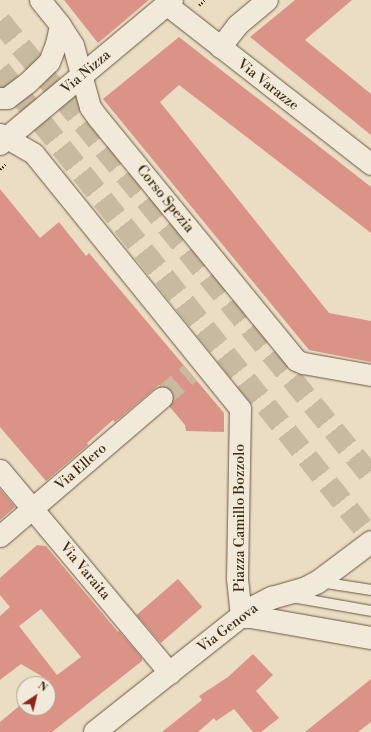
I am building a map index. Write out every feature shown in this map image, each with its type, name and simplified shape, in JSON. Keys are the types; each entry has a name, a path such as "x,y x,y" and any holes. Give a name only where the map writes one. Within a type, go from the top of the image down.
{"street":[{"name":"Corso Spezia","path":"40,0 60,25 72,45 82,75 90,107 296,360 303,363 371,375"},
{"path":"220,47 237,25 266,0"},
{"name":"Via Varazze","path":"169,2 220,47 371,164"},
{"name":"Via Nizza","path":"2,139 82,75 169,2"},
{"path":"0,98 7,98 27,83 49,62 56,44 60,25"},
{"name":"Piazza Camillo Bozzolo","path":"2,139 34,154 196,367 240,408 237,578 241,617"},
{"name":"Via Ellero","path":"0,536 162,397"},
{"name":"Via Varaita","path":"0,470 170,672"},
{"name":"Via Genova","path":"95,732 170,672 261,603 306,588 318,582 371,542"},
{"path":"241,617 259,618 371,638"}],"lane":[{"path":"318,582 371,590"},
{"path":"282,595 371,611"}],"building":[{"path":"64,0 149,0 98,43"},
{"path":"295,0 352,0 305,40 371,94 371,135 250,37"},
{"path":"179,37 371,187 371,233 179,85 160,102 329,313 371,321 371,362 309,350 103,99"},
{"path":"0,189 40,238 59,222 86,256 89,253 224,413 224,432 186,431 185,425 169,406 173,401 174,395 166,386 159,385 115,422 113,420 87,443 88,445 46,481 0,427"},
{"path":"0,489 15,507 0,520"},
{"path":"37,545 46,546 118,632 119,631 142,658 142,661 52,732 0,732 0,722 16,709 16,716 56,716 56,676 41,676 21,664 0,680 0,616 10,607 0,595 0,578","holes":["41,609 81,657 57,675 19,626"]},
{"path":"178,579 202,607 161,643 136,615"},
{"path":"253,654 273,675 256,691 279,718 261,732 253,732 234,709 216,721 214,718 198,732 162,732 202,700 199,696 228,677"},
{"path":"371,679 371,722 358,732 305,732"}],"tunnel":[{"path":"0,21 371,476"},
{"path":"0,70 371,538"},
{"path":"162,397 190,373"}]}
